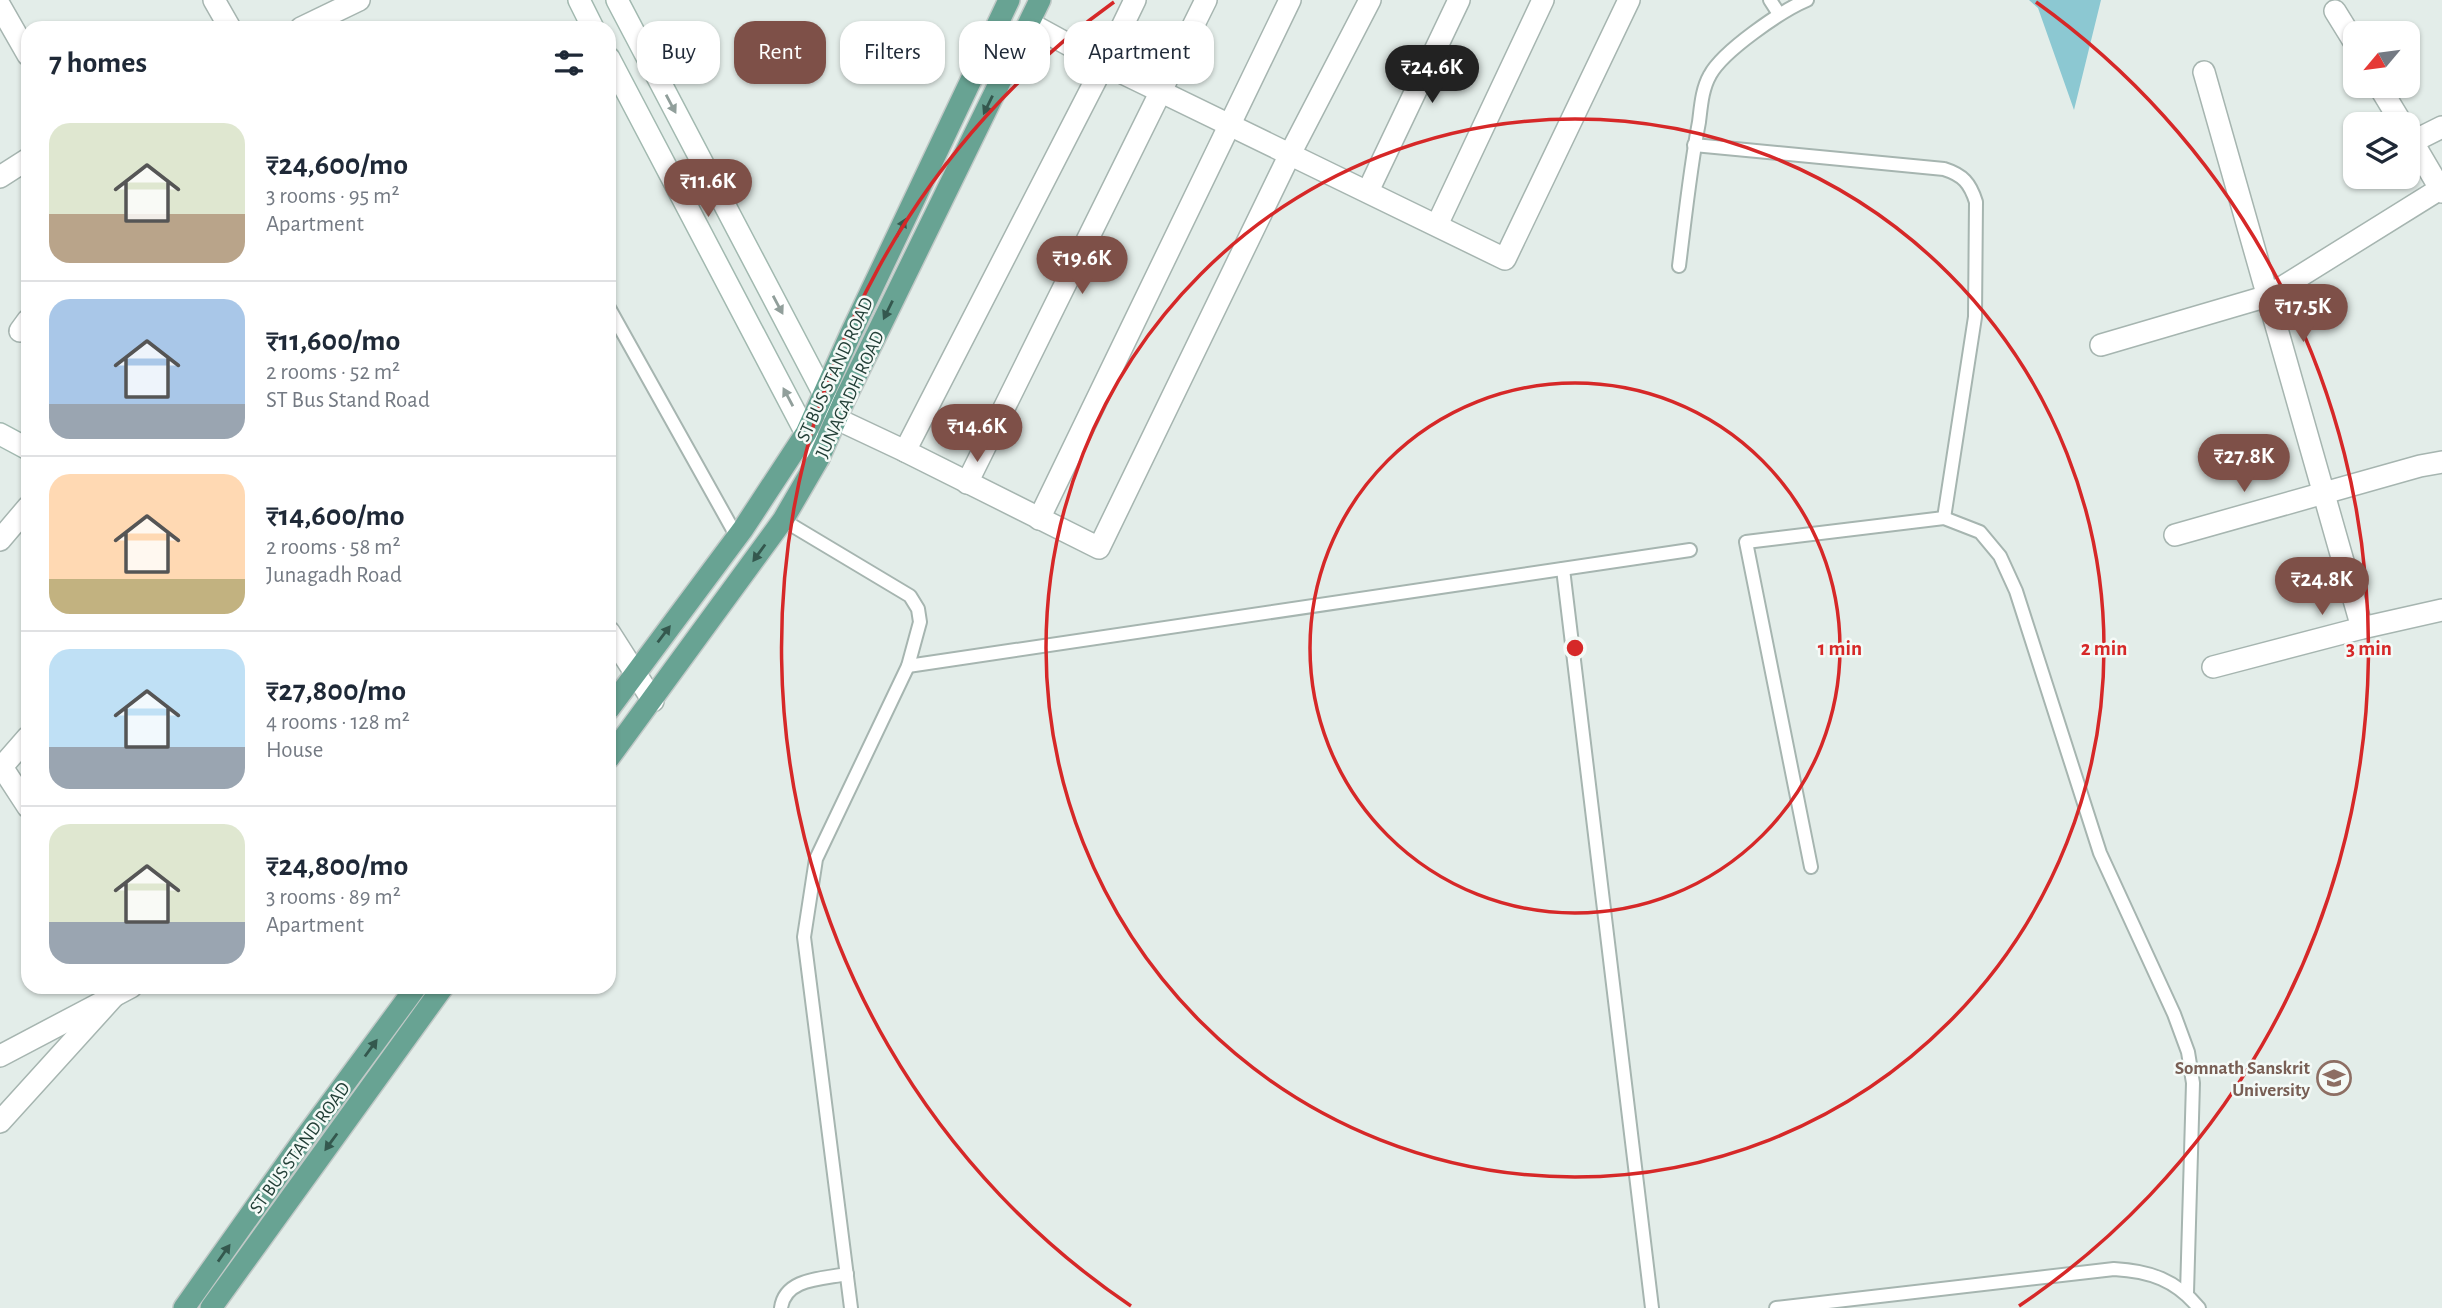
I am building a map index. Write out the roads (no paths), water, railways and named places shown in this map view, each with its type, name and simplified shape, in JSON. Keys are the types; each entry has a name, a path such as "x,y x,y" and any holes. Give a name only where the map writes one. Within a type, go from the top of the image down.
{"main road":[{"name":"ST BUS STAND ROAD","path":"616,699 737,537 806,433 851,332 1010,0"},
{"name":"JUNAGADH ROAD","path":"1030,21 1040,0"},
{"name":"JUNAGADH ROAD","path":"616,749 783,520 819,458 844,401 999,84"},
{"name":"ST BUS STAND ROAD","path":"184,1308 300,1143 411,994"},
{"path":"211,1308 438,994"}],"street":[{"path":"214,0 226,21"},
{"path":"316,21 359,0"},
{"path":"579,0 590,21"},
{"path":"617,0 836,419 1098,548 1289,156 1370,0"},
{"path":"1125,21 1135,0"},
{"path":"967,482 1206,0"},
{"path":"1039,519 1290,0"},
{"path":"1368,191 1459,0"},
{"path":"1437,225 1543,0"},
{"path":"1145,84 1505,259 1629,0"},
{"path":"0,6 21,43"},
{"path":"2335,11 2343,24"},
{"path":"616,71 819,458"},
{"path":"2204,72 2362,628"},
{"path":"905,451 1094,84"},
{"path":"2420,131 2442,127"},
{"path":"2101,345 2268,296 2441,190 2420,154"},
{"path":"0,177 21,164"},
{"path":"0,434 21,445"},
{"path":"2175,535 2442,462"},
{"path":"0,540 21,515"},
{"path":"2213,667 2442,610"},
{"path":"616,643 653,701"},
{"path":"21,745 1,768 21,797"},
{"path":"0,1056 117,994"},
{"path":"0,1122 120,994"}],"lane":[{"path":"1770,0 1779,14"},
{"path":"1679,266 1694,145 1705,86 1711,73 1724,58 1779,14 1807,0"},
{"path":"1694,145 1944,169 1958,173 1971,186 1976,202 1975,317 1944,518"},
{"path":"616,321 737,537"},
{"path":"1811,867 1746,542 1944,518 1980,532 2000,556 2016,590 2100,853 2174,1014 2188,1052 2193,1083 2186,1293"},
{"path":"783,520 910,596 918,609 920,622 908,666 816,859 804,937 852,1308"},
{"path":"908,666 1690,550"},
{"path":"1563,569 1652,1308"},
{"path":"1776,1308 2113,1269 2138,1270 2165,1280 2186,1293 2199,1308"},
{"path":"781,1308 786,1291 798,1283 847,1274"}],"water":[{"path":"2029,0 2101,0 2074,110 2038,8"}],"place":[{"name":"Somnath Sanskrit University","path":"2334,1078"}]}
